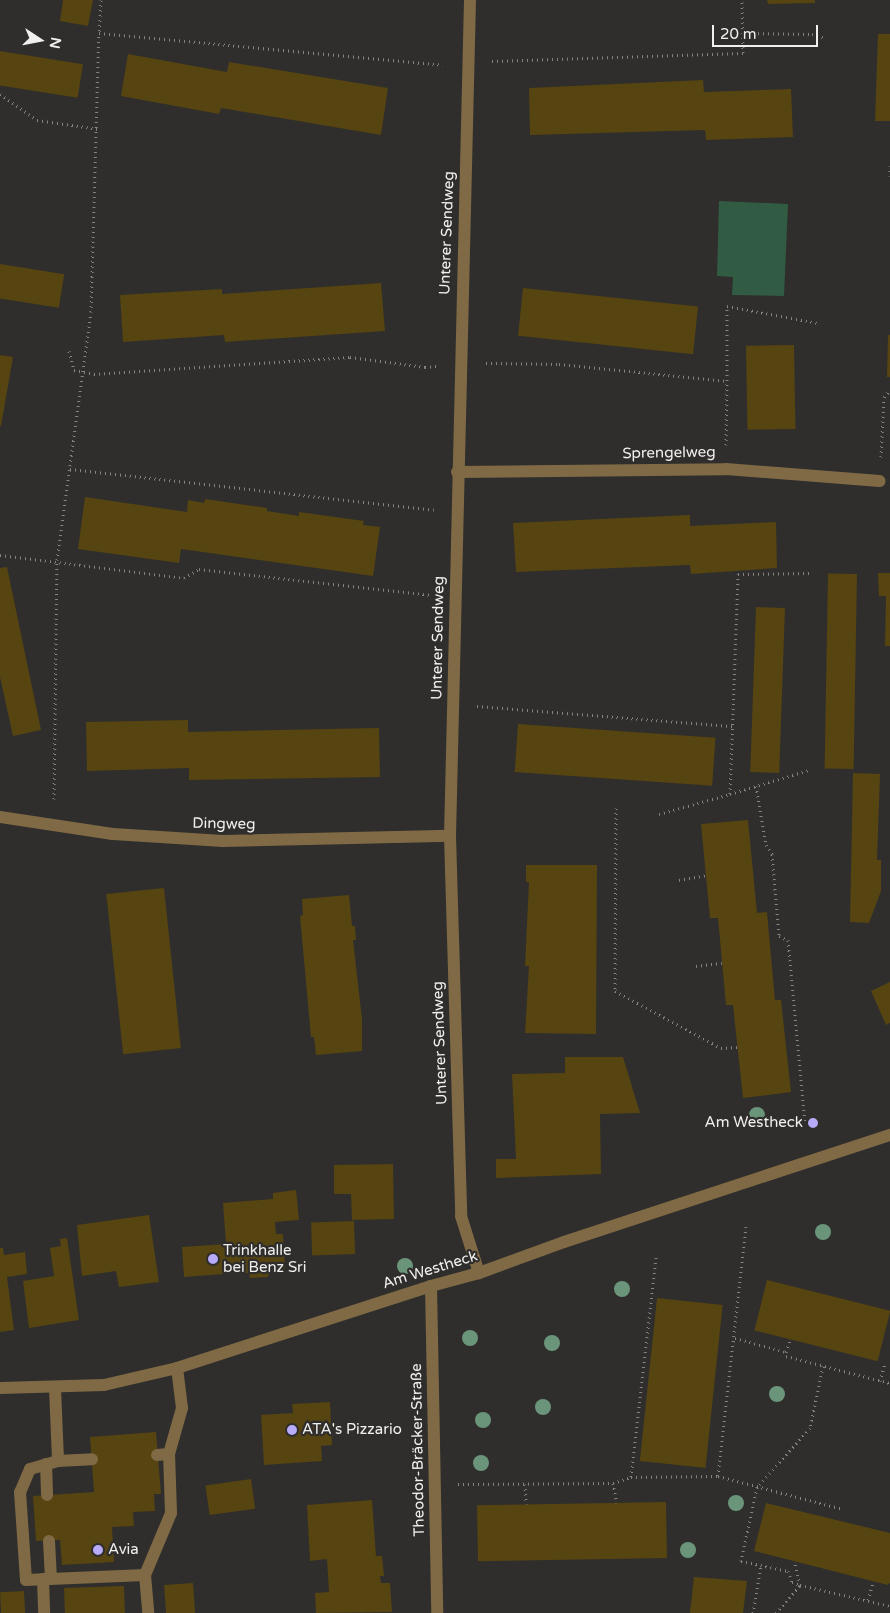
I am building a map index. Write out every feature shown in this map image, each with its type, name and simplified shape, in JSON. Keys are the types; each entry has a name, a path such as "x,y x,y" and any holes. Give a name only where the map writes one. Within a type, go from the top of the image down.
{"street":[{"name":"Unterer Sendweg","path":"470,0 456,512 450,836 462,1216 479,1273"},
{"name":"Sprengelweg","path":"457,472 726,469 880,481"},
{"name":"Dingweg","path":"0,817 113,834 223,842 450,836"},
{"name":"Am Westheck","path":"0,1388 54,1388 104,1385 176,1368 430,1286 479,1273 564,1242 890,1135"},
{"name":"Theodor-Bräcker-Straße","path":"430,1286 437,1613"},
{"path":"148,1613 145,1574 171,1513 163,1454 182,1408 176,1368"},
{"path":"47,1495 52,1462 54,1388"},
{"path":"92,1459 52,1462 30,1469 20,1492 26,1580 145,1574"},
{"path":"44,1613 49,1541"}],"path":[{"path":"54,824 57,560 91,312 101,0"},
{"path":"99,32 436,66 468,62 743,53 742,0"},
{"path":"743,33 812,34 825,38"},
{"path":"0,94 37,120 98,129"},
{"path":"890,166 890,176"},
{"path":"726,469 727,306 818,323"},
{"path":"69,351 74,370 84,372 350,356 425,367 460,363 559,364 727,381"},
{"path":"880,481 884,397 890,390"},
{"path":"70,469 456,512"},
{"path":"0,555 57,560 184,578 199,569 455,598"},
{"path":"730,794 738,574 812,573"},
{"path":"452,705 733,726"},
{"path":"659,814 809,770"},
{"path":"756,786 766,846 772,854 779,936 788,940 805,1123"},
{"path":"616,808 615,991 722,1048 738,1047"},
{"path":"679,880 706,875"},
{"path":"696,966 722,963"},
{"path":"718,1476 746,1227"},
{"path":"631,1477 656,1256"},
{"path":"735,1338 786,1352"},
{"path":"790,1340 786,1356 890,1383"},
{"path":"880,1381 885,1363"},
{"path":"823,1366 810,1428 757,1487 741,1561 788,1571 792,1582 800,1585 890,1606"},
{"path":"435,1485 613,1483 631,1477 718,1476 843,1509"},
{"path":"613,1483 617,1503"},
{"path":"525,1484 526,1504"},
{"path":"795,1563 800,1585"},
{"path":"753,1613 761,1565"},
{"path":"868,1600 873,1582"},
{"path":"776,1613 800,1585"}],"green space":[{"path":"719,201 788,204 784,296 732,295 733,277 717,276"}],"building":[{"path":"63,0 93,0 88,26 60,21"},
{"path":"767,0 815,0 815,3 768,4"},
{"path":"878,34 890,34 890,121 875,121"},
{"path":"0,51 83,64 78,98 0,85"},
{"path":"128,54 227,72 229,62 388,88 381,135 221,108 219,114 121,96"},
{"path":"703,80 704,92 791,89 793,137 706,140 705,130 530,135 529,88"},
{"path":"0,264 64,274 59,308 0,298"},
{"path":"381,283 385,331 225,342 224,335 123,342 120,295 222,289 222,294"},
{"path":"523,288 698,306 693,354 518,336"},
{"path":"888,335 890,335 890,377 887,377"},
{"path":"794,345 795,429 747,430 746,346"},
{"path":"0,355 13,357 1,426 0,426"},
{"path":"85,497 187,512 188,500 204,503 205,499 267,508 267,511 299,516 299,512 364,521 363,525 380,527 373,576 181,549 179,563 78,549"},
{"path":"690,515 690,526 776,522 777,568 691,574 690,565 516,572 513,523"},
{"path":"7,567 41,730 13,736 0,677 0,568"},
{"path":"828,573 857,574 854,769 825,768"},
{"path":"878,573 890,573 890,646 885,646 886,596 879,596"},
{"path":"756,607 785,608 779,773 750,772"},
{"path":"188,720 188,732 379,728 380,777 189,780 189,768 87,771 86,722"},
{"path":"518,724 716,738 712,786 515,772"},
{"path":"853,773 880,774 877,860 881,860 881,891 869,923 850,922"},
{"path":"748,820 757,913 767,912 775,1000 781,1000 791,1092 743,1098 733,1005 726,1005 718,918 710,918 701,824"},
{"path":"526,865 597,865 596,1034 525,1033 529,966 525,966 529,882 526,882"},
{"path":"164,888 181,1048 123,1054 106,894"},
{"path":"349,895 352,926 355,926 356,940 353,940 362,1019 362,1051 316,1055 314,1037 311,1037 300,916 303,915 302,899"},
{"path":"890,982 890,1023 886,1025 871,991"},
{"path":"565,1057 623,1057 640,1113 600,1114 601,1174 496,1178 496,1159 516,1159 512,1074 565,1073"},
{"path":"393,1164 394,1219 352,1220 351,1194 334,1194 334,1165"},
{"path":"296,1190 299,1220 275,1222 276,1234 283,1234 285,1270 283,1267 271,1268 268,1277 250,1278 249,1273 229,1273 229,1271 223,1271 223,1274 184,1277 182,1247 226,1244 223,1203 273,1199 273,1193"},
{"path":"149,1215 159,1282 119,1287 116,1271 82,1276 77,1225"},
{"path":"354,1221 355,1254 312,1255 311,1223"},
{"path":"67,1238 79,1320 29,1328 23,1281 54,1276 50,1248 61,1246 60,1239"},
{"path":"0,1248 3,1248 4,1255 25,1252 27,1274 7,1277 14,1330 0,1332"},
{"path":"767,1280 890,1311 878,1361 754,1330"},
{"path":"657,1298 723,1305 705,1468 640,1461"},
{"name":"ATA's Pizzario","path":"330,1402 332,1445 321,1446 322,1461 264,1465 261,1415 293,1413 292,1404"},
{"path":"156,1432 161,1494 154,1494 155,1511 133,1512 134,1526 112,1527 114,1562 62,1565 60,1540 36,1541 33,1496 94,1492 90,1437"},
{"path":"251,1479 255,1509 210,1515 205,1485"},
{"path":"372,1500 376,1556 382,1556 384,1576 380,1576 381,1583 390,1583 392,1612 316,1613 315,1593 329,1592 327,1559 310,1561 307,1505"},
{"path":"666,1502 667,1558 478,1561 477,1505"},
{"path":"766,1503 890,1533 890,1583 888,1585 754,1551"},
{"path":"694,1577 747,1581 743,1613 690,1613"},
{"path":"193,1583 195,1613 166,1613 164,1585"},
{"path":"124,1586 125,1613 65,1613 64,1588"},
{"path":"24,1591 25,1613 1,1613 0,1592"}],"place":[{"name":"Am Westheck","path":"813,1123"},
{"name":"Trinkhalle bei Benz Sri","path":"213,1259"},
{"name":"ATA's Pizzario","path":"292,1430"},
{"name":"Avia","path":"98,1550"}]}
